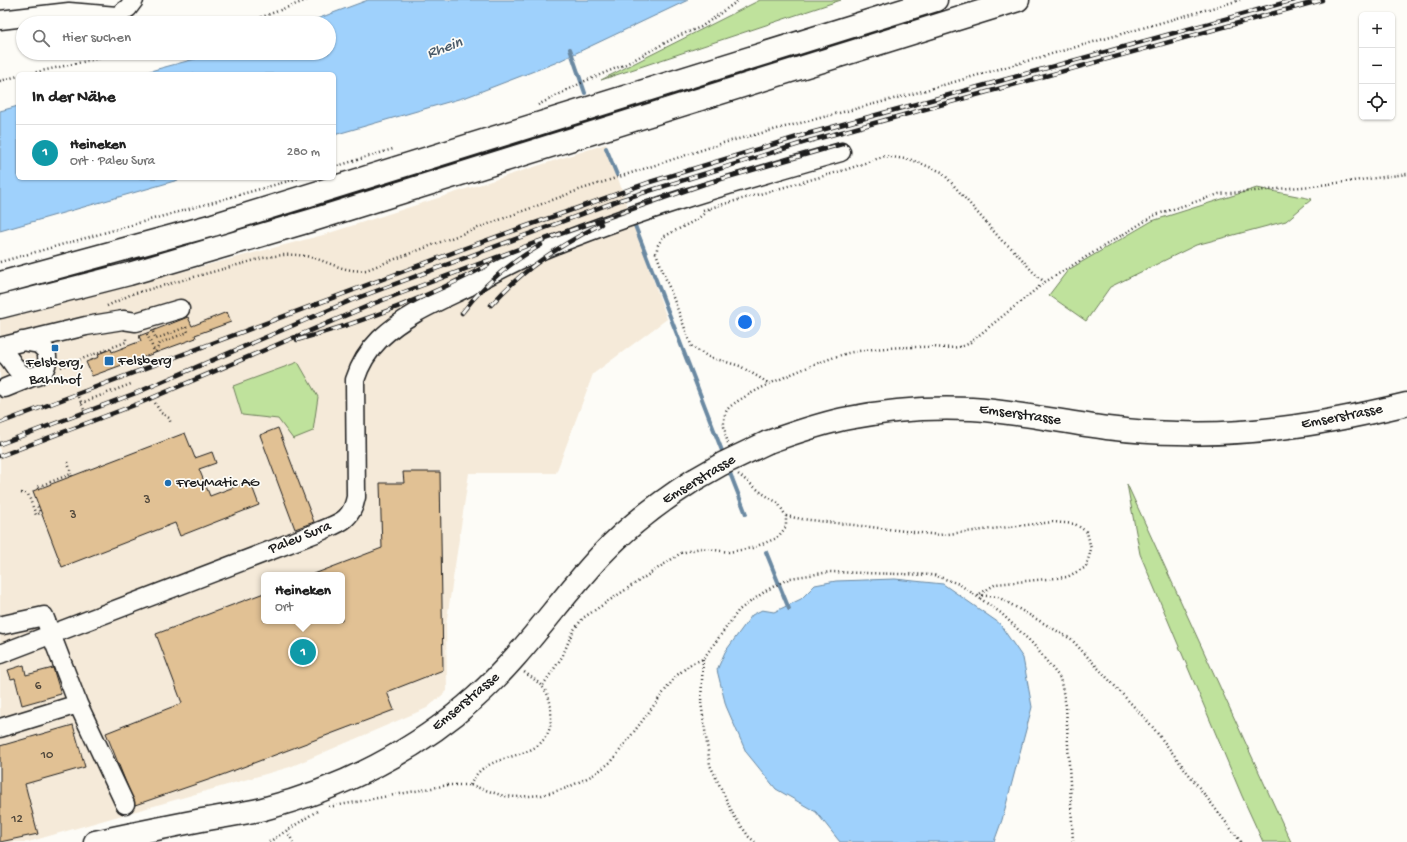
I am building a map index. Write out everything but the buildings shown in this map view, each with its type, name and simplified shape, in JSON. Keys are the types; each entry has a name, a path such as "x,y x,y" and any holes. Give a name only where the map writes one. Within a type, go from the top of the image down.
{"main road":[{"path":"0,283 213,225 936,0"},
{"path":"0,307 136,272 313,220 1018,0"},
{"name":"Emserstrasse","path":"95,842 144,831 262,809 324,789 352,777 402,751 450,718 477,697 511,662 602,554 641,518 694,480 722,464 768,442 848,418 911,409 971,409 1002,412 1108,428 1179,433 1227,433 1308,424 1355,416 1407,404"}],"street":[{"path":"35,16 70,12 117,16 128,8 133,0"},
{"path":"0,20 16,18"},
{"name":"Paleu Sura","path":"0,654 316,533 348,518 354,509 356,497 354,390 355,380 359,368 371,349 397,325 417,312 529,255 640,213 761,175 841,152"},
{"path":"0,347 86,326 123,320 136,322 180,309"},
{"path":"3,389 41,372 48,357 43,347 33,342 22,341"},
{"path":"0,352 11,359 16,368 26,375 41,372"},
{"path":"3,389 14,380 16,368"},
{"path":"2,625 44,616 78,704 125,804"},
{"path":"0,728 78,704"}],"path":[{"path":"265,16 307,0"},
{"path":"536,105 577,84 626,64 659,45 701,27 739,0"},
{"path":"86,326 109,305 132,294 263,258 300,255 350,271 376,268 579,190 723,143 905,96 1240,0"},
{"path":"37,72 91,60"},
{"path":"0,81 16,77"},
{"path":"336,166 394,149"},
{"path":"869,161 885,156 912,160 942,172 1003,242 1012,248 1037,277 1045,282"},
{"path":"730,450 724,422 727,410 740,400 813,364 852,352 921,347 959,348 968,344 1045,282 1155,215 1220,194 1313,186 1407,174"},
{"path":"0,262 292,180"},
{"path":"711,209 696,220 663,237 658,245 656,253 692,347 709,357 740,366 771,384"},
{"path":"148,337 155,353 160,343 188,332 186,327 156,339 152,331"},
{"path":"41,372 54,370 126,342 126,332"},
{"path":"82,403 131,384"},
{"path":"79,397 84,410"},
{"path":"155,403 161,413 169,418 171,424"},
{"path":"38,489 38,487 71,475 68,462"},
{"path":"542,686 562,658 573,631 583,618 681,553 700,548 729,552 752,548 777,538 786,527 786,516 778,503 762,493 736,472"},
{"path":"21,493 28,494 36,515 40,513 38,505"},
{"path":"786,516 939,534 1053,522 1075,524 1087,532 1091,549 1086,567 1067,577 996,584 978,595"},
{"path":"328,807 448,785 470,786 504,796 542,795 567,788 595,774 612,761 676,676 691,664 703,659 739,610 767,590 790,578 830,572 934,575 959,584 978,595 1001,613 1033,644 1060,678 1066,706 1073,842"},
{"path":"978,595 998,597 1071,639 1151,725 1241,842"},
{"path":"703,659 701,702 710,765 734,816 749,837 755,842"},
{"path":"470,786 480,771 489,765 527,753 545,738 550,724 550,702 542,686 511,662"},
{"path":"269,842 321,809"},
{"path":"287,831 293,842"}],"shaded area":[{"path":"606,144 667,319 593,374 556,473 469,473 446,625 447,691 427,708 290,767 28,842 0,842 0,319 323,235"}],"green space":[{"path":"760,0 841,0 601,80"},
{"path":"1257,188 1312,199 1286,221 1196,245 1110,287 1086,321 1049,295 1068,270 1152,221"},
{"path":"298,362 318,397 313,431 293,439 278,419 242,415 233,386"},
{"path":"1127,484 1291,842 1263,842 1242,796 1140,554"}],"water":[{"name":"Rhein","path":"368,0 688,0 555,63 469,96 336,134 336,72 146,72 191,60 336,60 336,16 325,16"},
{"path":"16,107 16,180 178,180 0,231 0,111"},
{"path":"895,579 943,584 999,623 1023,658 1032,707 1002,820 994,842 840,842 816,812 776,789 746,752 726,706 717,670 725,652 752,615 762,610 774,612 801,599 815,585 836,581"}],"waterway":[{"path":"570,49 585,93"},
{"path":"606,148 617,175"},
{"path":"634,223 724,456"},
{"path":"728,468 746,514"},
{"path":"766,552 789,609"}],"railway":[{"path":"0,423 468,247 650,182 807,134 1294,0"},
{"path":"0,444 136,393 352,300 620,200 809,141 1322,0"},
{"path":"0,456 140,403 375,303 537,242 704,184 842,144"},
{"path":"491,305 516,280 542,259 601,224"},
{"path":"462,313 479,293 498,275 541,245"},
{"path":"297,340 394,308 442,288 488,265"}],"place":[{"name":"Felsberg, Bahnhof","path":"55,348"},
{"name":"Felsberg","path":"109,361"},
{"name":"FreyMatic AG","path":"168,483"},
{"name":"Heineken","path":"303,652"}]}
